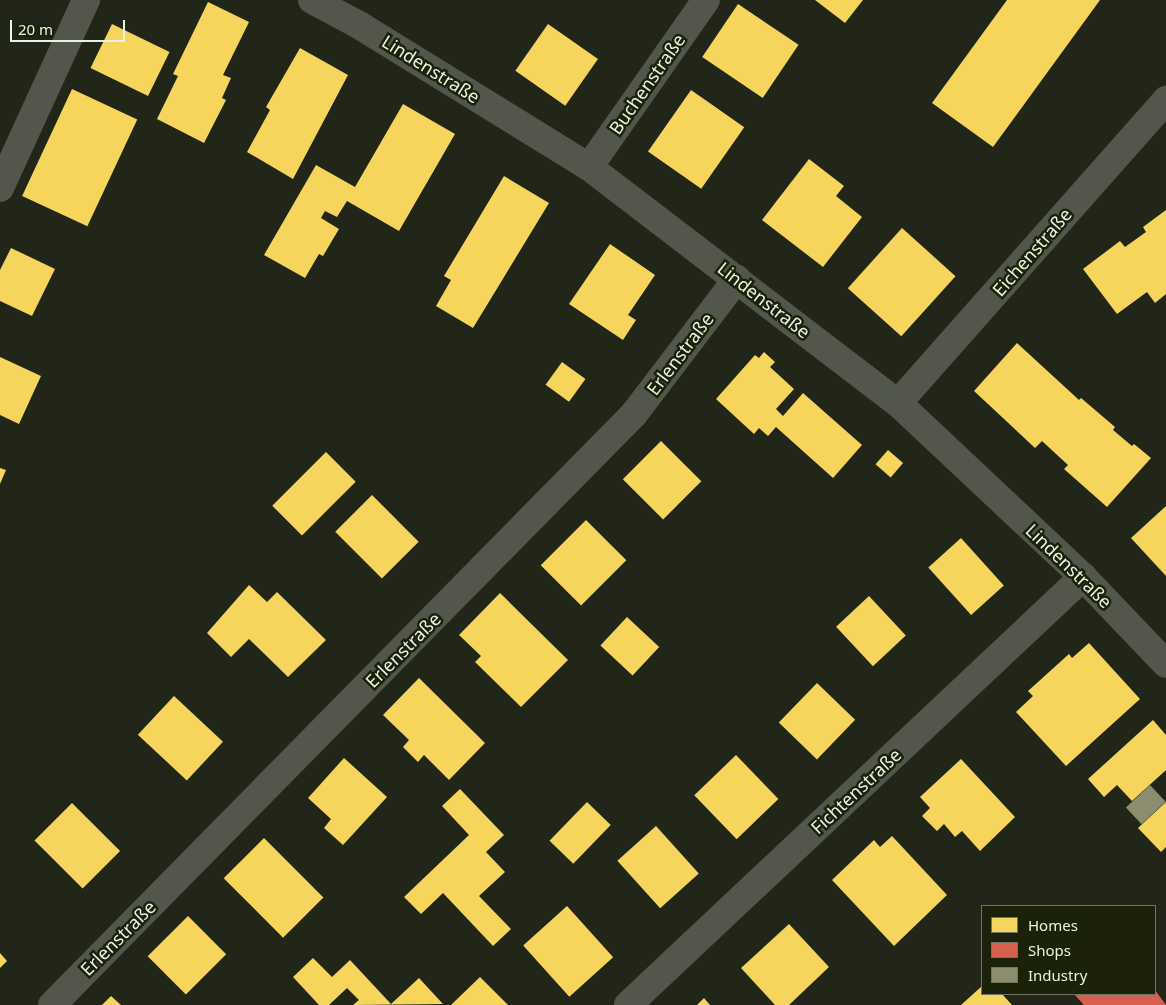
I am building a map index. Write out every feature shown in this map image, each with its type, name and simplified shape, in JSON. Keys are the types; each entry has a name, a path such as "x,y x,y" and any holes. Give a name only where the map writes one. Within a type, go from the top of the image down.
{"street":[{"path":"0,188 86,0"},
{"name":"Lindenstraße","path":"312,0 359,24 589,167 898,403 1083,577 1166,664"},
{"name":"Buchenstraße","path":"589,167 706,0"},
{"name":"Eichenstraße","path":"898,403 1166,100"},
{"name":"Erlenstraße","path":"52,1005 634,414 737,279"},
{"name":"Fichtenstraße","path":"628,1005 1083,577"}],"building: Homes":[{"path":"815,0 863,0 845,23"},
{"path":"1007,0 1100,0 993,147 932,103"},
{"path":"208,2 249,22 223,75 231,78 222,98 226,100 204,143 157,119 178,76 173,74"},
{"path":"738,4 799,45 763,98 702,57"},
{"path":"112,24 170,52 148,96 91,68"},
{"path":"548,24 598,59 565,106 515,71"},
{"path":"300,48 348,75 293,179 247,152 270,110 266,107"},
{"path":"72,89 137,119 87,226 22,196"},
{"path":"691,90 744,127 701,189 648,151"},
{"path":"403,104 455,134 399,231 347,201 337,217 325,211 321,218 339,229 323,256 319,254 305,278 264,255 316,165 355,187"},
{"path":"809,159 844,186 836,196 862,217 823,267 762,220"},
{"path":"504,176 549,203 473,328 436,306 451,280 444,276"},
{"path":"1166,210 1166,294 1155,303 1147,292 1117,314 1083,269 1120,241 1125,247 1146,232 1143,227"},
{"path":"902,228 956,276 901,336 848,288"},
{"path":"610,244 655,275 628,315 636,320 623,340 569,304"},
{"path":"11,248 55,269 32,316 0,301 0,270"},
{"path":"1017,343 1079,400 1081,398 1115,427 1113,430 1132,446 1134,444 1151,458 1107,507 1064,469 1068,465 1042,441 1035,448 974,391"},
{"path":"764,352 775,362 770,367 794,389 776,409 783,416 803,393 862,445 833,478 776,427 768,436 759,428 754,434 716,399 755,355 759,358"},
{"path":"0,357 41,376 19,424 0,415"},
{"path":"562,362 585,379 569,402 546,385"},
{"path":"661,441 701,481 663,519 623,479"},
{"path":"888,450 903,463 891,477 876,464"},
{"path":"326,452 356,482 302,535 272,506"},
{"path":"0,468 6,470 0,484"},
{"path":"372,495 419,542 382,578 335,532"},
{"path":"1166,506 1166,576 1131,538"},
{"path":"586,520 626,560 581,606 541,565"},
{"path":"961,538 1004,586 971,615 928,567"},
{"path":"249,585 267,602 277,592 326,640 288,677 249,639 231,657 207,633"},
{"path":"500,593 568,660 521,707 475,662 481,656 459,635"},
{"path":"869,596 906,635 873,666 836,627"},
{"path":"627,617 659,647 633,676 600,646"},
{"path":"1089,643 1140,699 1066,766 1016,712 1033,696 1028,691 1069,654 1072,658"},
{"path":"419,678 485,743 449,780 424,755 418,762 403,747 409,740 383,715"},
{"path":"817,683 855,720 817,759 779,723"},
{"path":"174,696 223,742 187,780 138,735"},
{"path":"1153,720 1166,735 1166,770 1132,801 1117,785 1104,797 1088,779"},
{"path":"736,755 778,799 737,839 694,795"},
{"path":"344,758 387,797 343,845 324,828 331,819 308,798"},
{"path":"961,759 1015,817 980,851 962,831 955,837 944,824 937,831 922,816 930,808 920,797"},
{"path":"460,789 504,835 486,852 505,872 479,896 511,929 493,946 443,893 421,914 404,897 469,835 442,806"},
{"path":"587,802 611,825 573,864 549,841"},
{"path":"1166,802 1166,847 1161,852 1138,828"},
{"path":"72,803 120,851 83,889 35,840"},
{"path":"656,826 699,874 660,908 617,861"},
{"path":"892,836 947,895 894,946 832,880 874,840 880,847"},
{"path":"264,838 323,897 283,938 224,878"},
{"path":"567,906 613,957 569,997 523,945"},
{"path":"188,916 226,954 186,994 148,956"},
{"path":"789,924 829,967 789,1005 775,1005 741,968"},
{"path":"0,953 7,961 0,968"},
{"path":"313,958 332,977 350,960 391,1004 419,978 443,1004 353,1005 359,1000 347,988 329,1005 319,1005 293,977"},
{"path":"480,977 508,1005 451,1005"},
{"path":"981,987 981,995 1003,995 1012,1005 961,1005"},
{"path":"111,996 121,1005 102,1005"},
{"path":"704,998 710,1005 697,1005"}],"building: Shops":[{"path":"1156,991 1166,1005 1084,1005 1075,995 1156,995"}],"building: Industry":[{"path":"1150,785 1166,802 1142,824 1126,808"}]}
